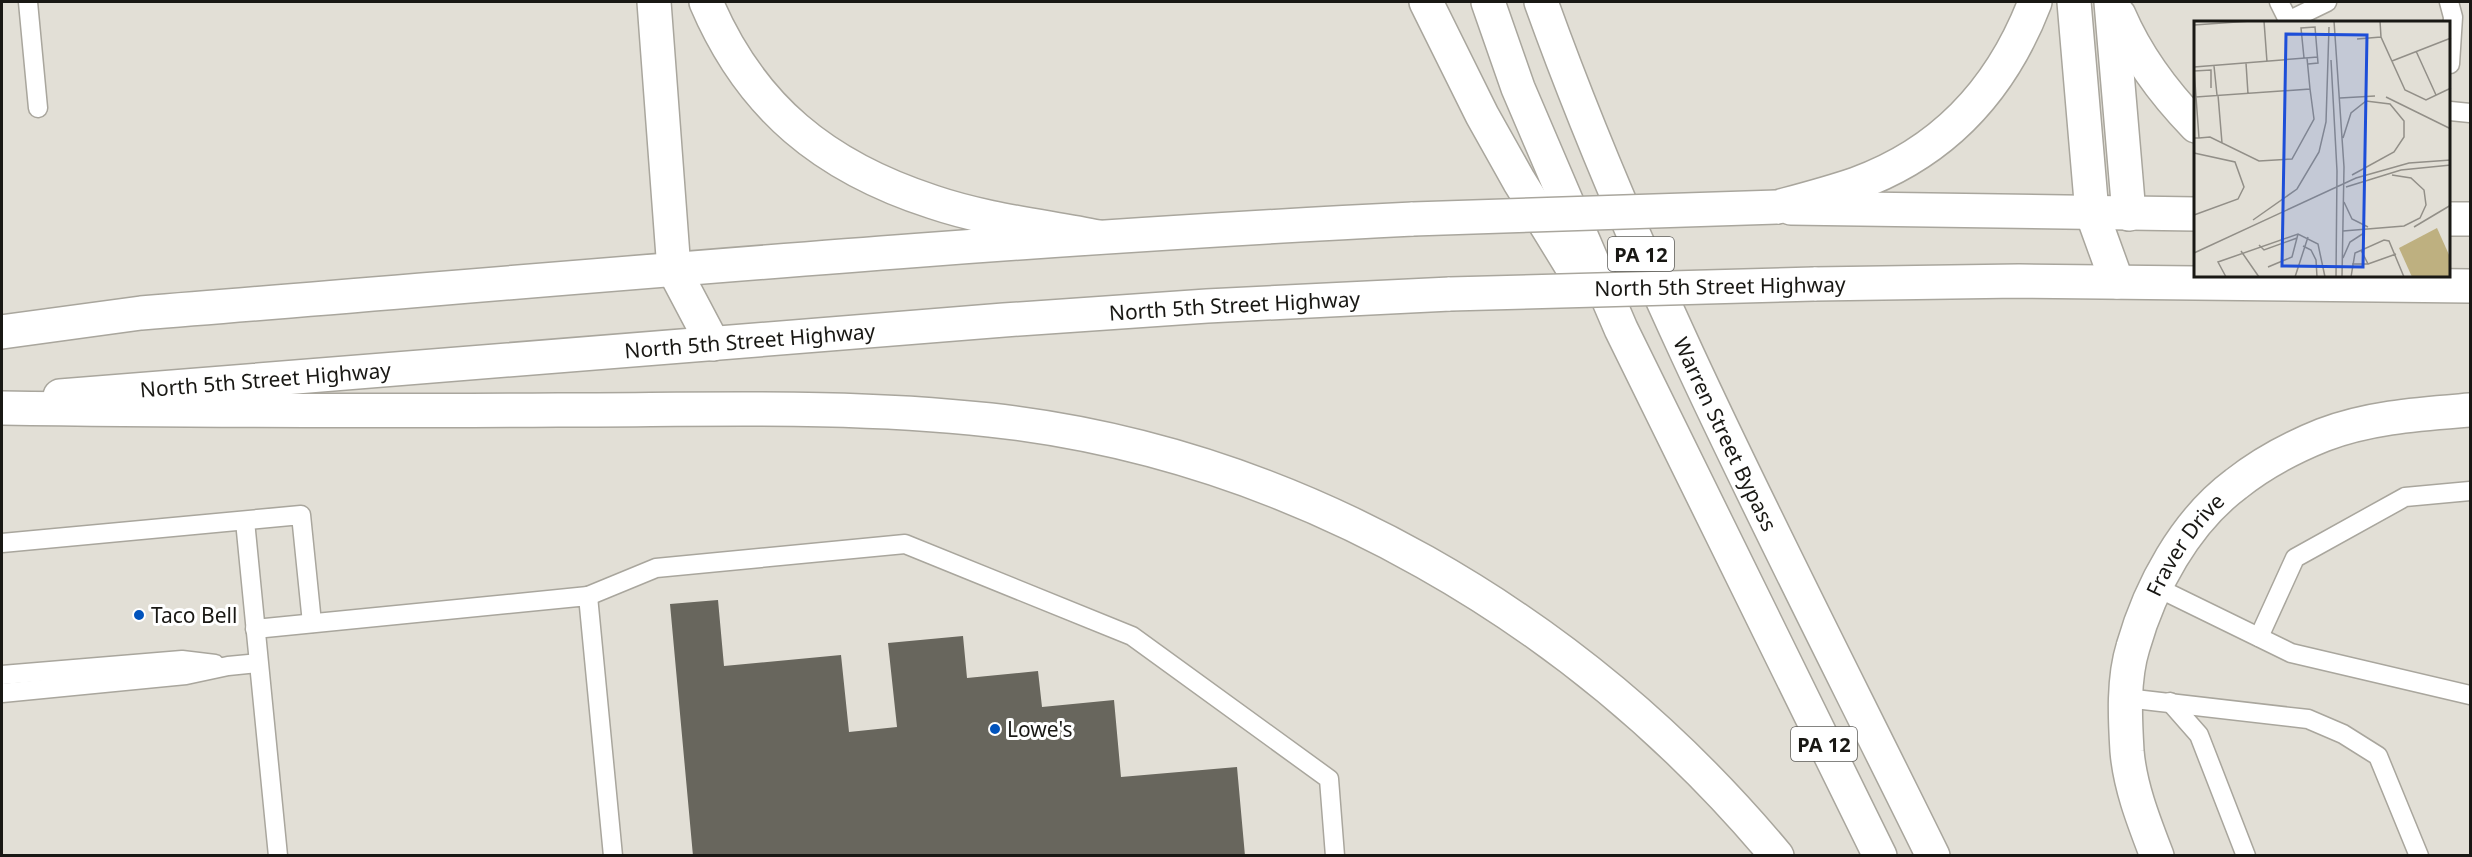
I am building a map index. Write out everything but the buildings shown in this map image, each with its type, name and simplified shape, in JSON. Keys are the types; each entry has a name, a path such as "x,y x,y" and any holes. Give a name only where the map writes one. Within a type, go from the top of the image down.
{"main road":[{"path":"654,2 674,270 713,344"},
{"path":"706,2 729,50 751,82 784,119 830,155 893,188 935,203 981,215 1098,237"},
{"path":"1426,2 1482,115 1519,181 1657,404"},
{"name":"PA 12","path":"1488,2 1522,99 1591,260 1657,404 1880,855"},
{"name":"Warren Street Bypass","path":"1541,2 1600,156 1665,309 1933,855"},
{"path":"1777,207 1856,184 1894,167 1935,141 1959,122 2007,63 2023,33 2035,2"},
{"path":"2074,2 2092,213 2117,282"},
{"path":"2112,2 2129,214 2117,282"},
{"path":"2112,2 2140,57 2159,85 2194,124"},
{"path":"2,332 141,313 674,270 1098,237 1413,219 1777,207 2194,214"},
{"path":"2451,219 2470,219"},
{"name":"North 5th Street Highway","path":"2,400 1196,307 1450,294 1814,284 2117,282 2470,286"},
{"path":"2,408 244,412 863,410 996,420 1126,445 1205,467 1320,510 1432,564 1489,599 1563,652 1648,720 1745,817 1777,855"},
{"name":"Fraver Drive","path":"2157,855 2138,806 2127,752 2126,698 2132,648 2156,587 2199,519 2235,484 2276,457 2324,435 2370,422 2421,414 2470,410"}],"lane":[{"path":"27,2 38,108"},
{"path":"2279,2 2288,21"},
{"path":"2290,21 2327,2"},
{"path":"2450,2 2453,17 2451,48"},
{"path":"2451,111 2470,113"},
{"path":"2259,637 2295,558 2405,497 2470,491"},
{"path":"2,543 301,515 312,623"},
{"path":"245,521 278,855"},
{"path":"255,629 588,596 656,568 906,544 1132,636 1329,779 1335,855"},
{"path":"2156,587 2291,652 2470,695"},
{"path":"588,596 614,855"},
{"path":"2,675 182,660 228,666"},
{"path":"2,693 186,675 228,666 258,663"},
{"path":"2126,698 2308,719 2343,734 2378,756 2419,855"},
{"path":"2170,702 2199,735 2246,855"}],"place":[{"name":"Taco Bell","path":"139,615"},
{"name":"Lowe's","path":"995,729"}]}
